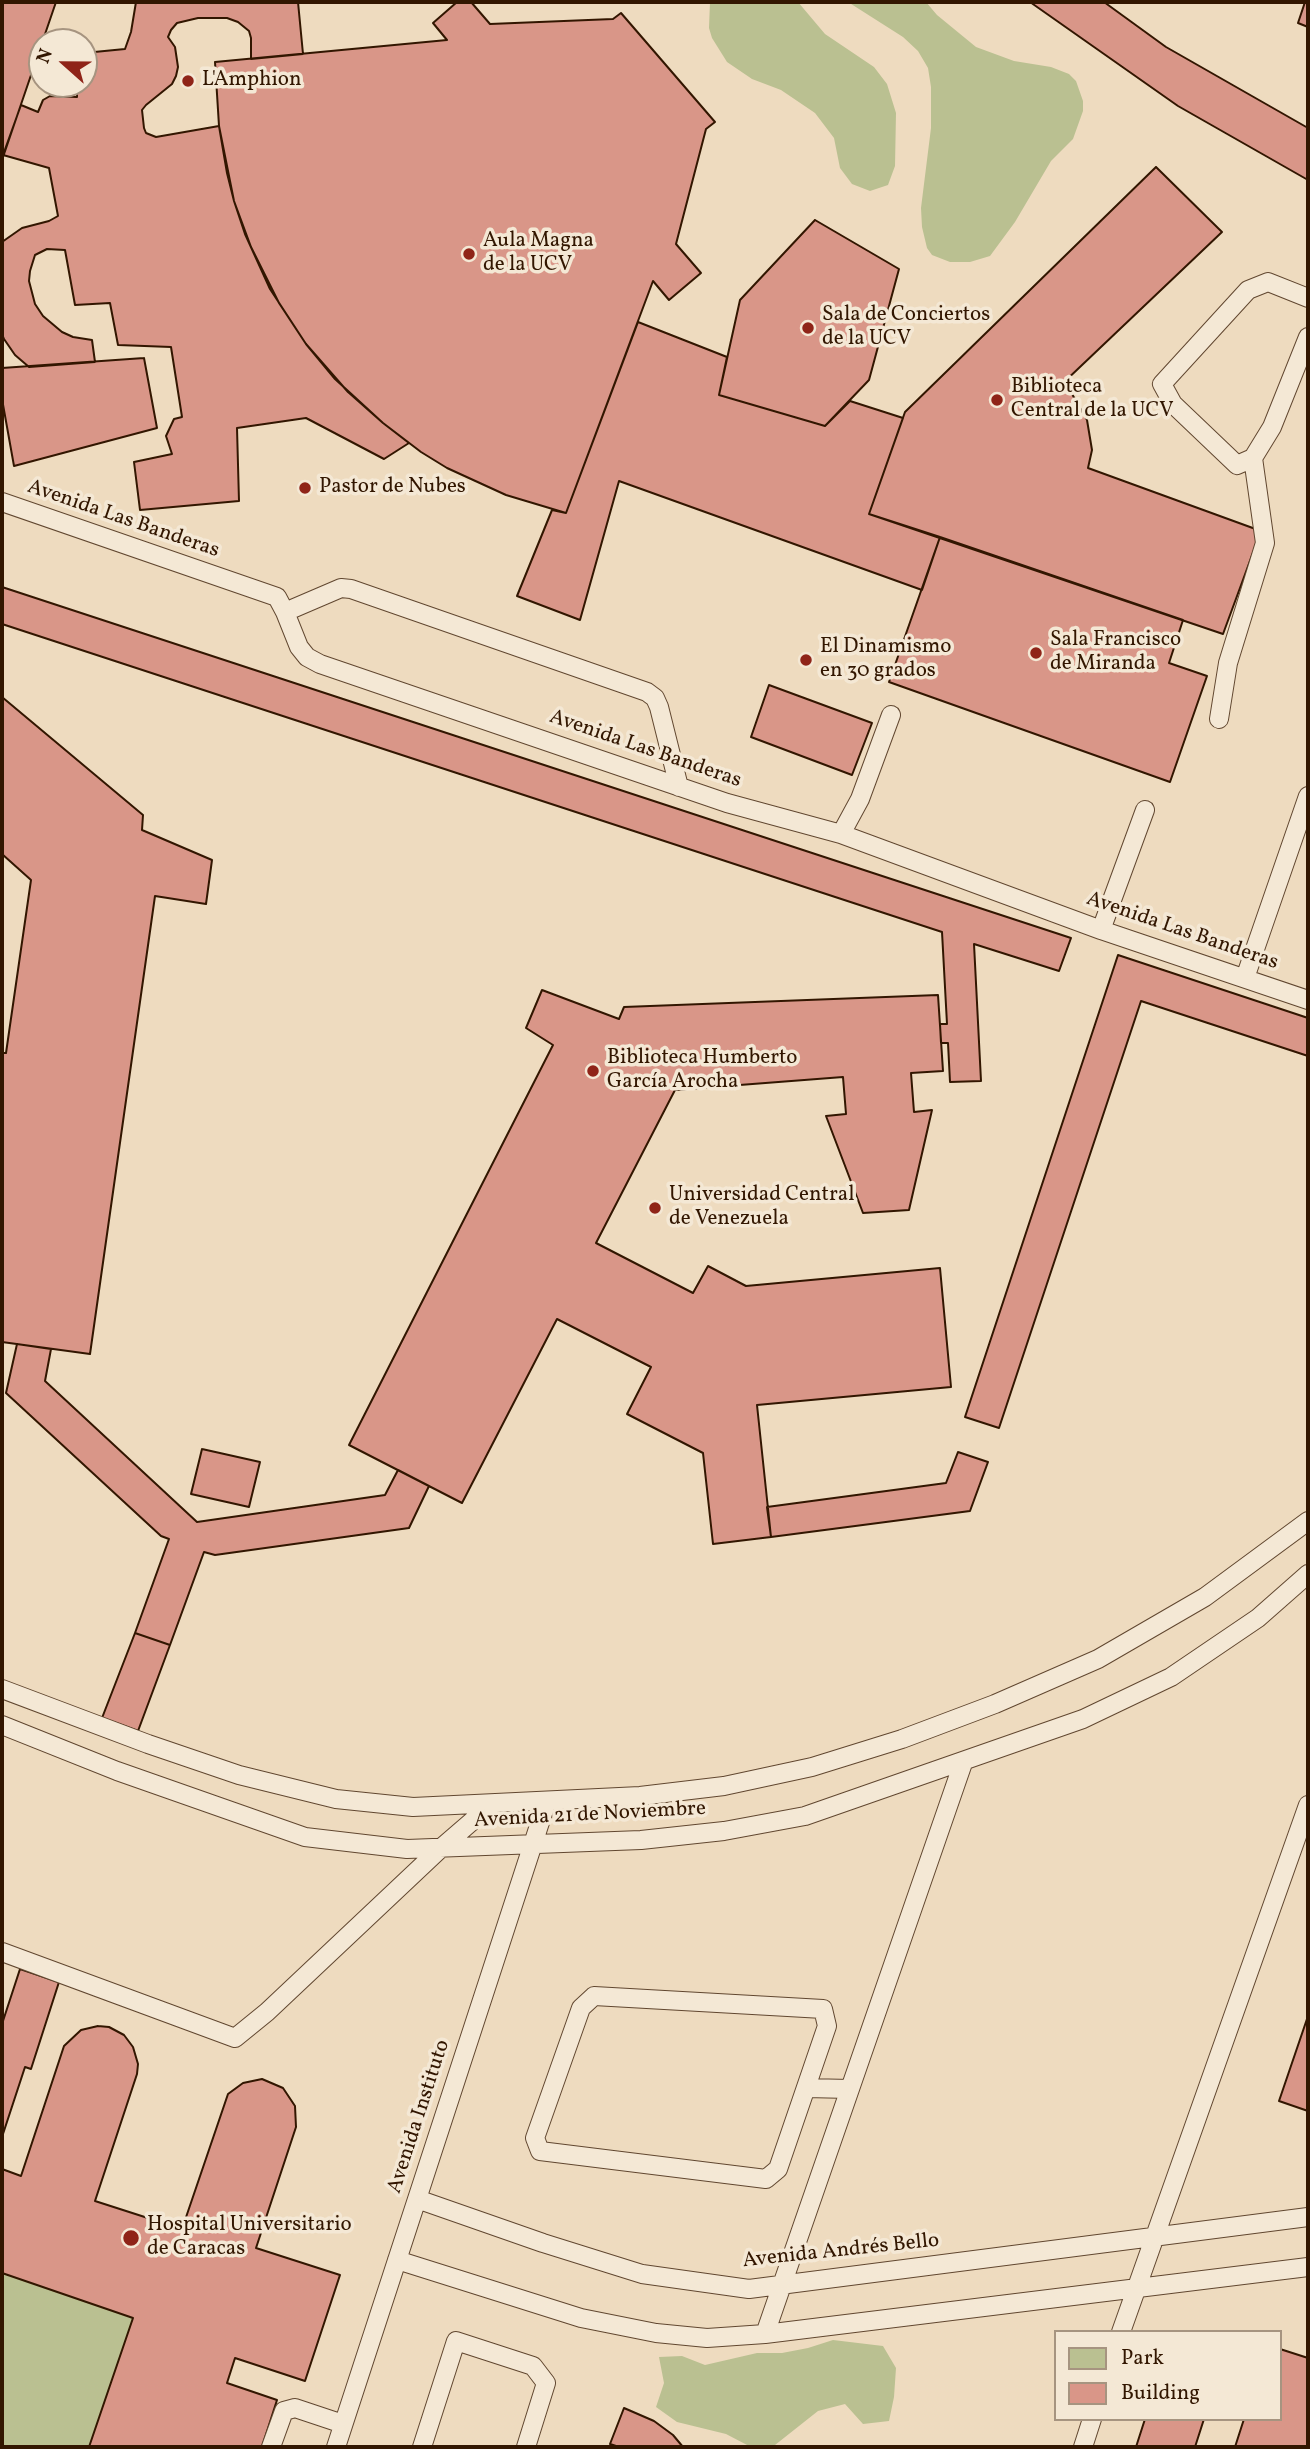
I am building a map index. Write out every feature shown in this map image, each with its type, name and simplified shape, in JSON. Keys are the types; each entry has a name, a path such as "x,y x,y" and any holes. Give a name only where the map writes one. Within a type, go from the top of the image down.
{"lane":[{"path":"1308,298 1268,282 1248,290 1162,384 1173,404 1237,465 1253,457 1272,428 1308,337"},
{"path":"1219,719 1228,663 1265,543 1253,457"},
{"name":"Avenida Las Banderas","path":"2,502 277,597 299,648 307,657 320,664 727,803 841,834 1101,930 1308,1000"},
{"path":"285,612 341,588 351,589 647,692 659,707 679,787"},
{"path":"841,834 860,799 891,715"},
{"path":"1245,978 1308,796"},
{"path":"1101,930 1146,810"},
{"name":"Avenida 21 de Noviembre","path":"2,1689 148,1744 240,1775 336,1799 413,1807 640,1796 724,1786 812,1767 902,1739 995,1704 1098,1659 1205,1597 1307,1523"},
{"name":"Avenida 21 de Noviembre","path":"2,1725 117,1771 305,1837 407,1849 641,1840 738,1829 806,1816 1083,1719 1171,1677 1258,1618 1308,1574"},
{"path":"765,2334 963,1763"},
{"name":"Avenida Instituto","path":"335,2447 547,1801"},
{"path":"2,1952 234,2038 267,2012 441,1848 492,1804"},
{"path":"1122,2330 1308,1805"},
{"path":"594,1996 823,2009 827,2026 806,2088 778,2169 766,2179 540,2151 535,2138 581,2008 594,1996"},
{"path":"806,2088 850,2089"},
{"name":"Avenida Andrés Bello","path":"417,2199 543,2244 642,2274 749,2289 1308,2217"},
{"path":"397,2260 581,2318 707,2338 765,2334 1308,2267"},
{"path":"422,2447 456,2341 533,2366 546,2383 526,2447"},
{"path":"271,2447 284,2411 295,2408 343,2424"},
{"path":"1083,2447 1091,2421"}],"green space":[{"path":"710,2 798,2 825,34 874,67 887,84 896,113 895,166 888,185 870,191 852,184 840,168 834,138 815,113 781,90 752,79 727,62 709,28"},
{"path":"848,2 926,2 937,15 976,47 1014,61 1051,67 1069,74 1076,81 1083,101 1083,111 1073,139 1051,161 1015,222 990,256 970,262 950,262 932,255 927,248 921,208 931,128 928,68 918,51 903,37"},
{"path":"2,2273 133,2318 89,2447 2,2447"},
{"path":"833,2340 883,2346 896,2368 889,2421 863,2424 845,2404 818,2411 775,2445 749,2446 726,2434 677,2422 656,2407 664,2383 659,2357 682,2356 705,2365 757,2353 782,2353 808,2348"}],"building":[{"path":"2,2 56,2 47,28 28,28 28,84 2,160"},
{"path":"136,2 298,2 303,54 251,59 249,31 238,22 227,18 198,18 177,23 168,37 175,47 178,67 176,76 172,84 142,110 144,128 146,133 156,137 219,126 234,201 251,247 279,303 306,344 335,379 409,443 384,459 306,418 237,428 239,501 140,510 134,462 172,454 166,436 174,419 182,417 171,347 118,345 110,303 75,305 65,250 47,249 35,255 30,271 29,281 35,304 43,316 62,332 92,340 95,362 29,367 15,355 4,339 2,242 22,228 58,216 49,168 3,155 21,105 38,112 46,98 98,98 98,52 125,49"},
{"name":"Aula Magna de la UCV","path":"457,2 471,2 490,24 613,19 621,13 715,122 706,129 676,244 701,273 669,300 653,281 566,513 506,495 447,468 383,423 348,392 306,344 270,289 245,234 227,173 219,126 215,62 447,40 433,23"},
{"path":"1030,2 1104,2 1166,47 1308,128 1308,180 1178,106"},
{"path":"1305,2 1308,2 1308,27 1298,23"},
{"name":"Biblioteca Central de la UCV","path":"1156,167 1222,232 1061,385 1072,394 1087,420 1092,450 1088,468 1261,531 1223,634 869,514 905,412"},
{"name":"Sala de Conciertos de la UCV","path":"815,220 899,269 869,380 825,426 719,395 740,300"},
{"path":"638,322 727,357 719,395 825,426 850,401 903,418 869,514 940,537 922,590 619,481 580,620 517,596 552,510 566,513"},
{"path":"144,358 157,428 14,466 2,399 2,368"},
{"name":"Sala Francisco de Miranda","path":"940,537 1183,620 1169,663 1207,676 1170,782 889,682"},
{"path":"2,587 1071,938 1059,971 974,944 981,1081 950,1082 948,1043 941,1043 940,1024 947,1024 942,932 2,624"},
{"path":"769,685 872,723 852,775 751,737"},
{"path":"2,697 143,815 142,830 212,860 206,904 155,896 90,1354 2,1342 2,1053 6,1053 31,880 2,854"},
{"path":"1118,955 1308,1018 1308,1056 1141,1001 999,1428 965,1417"},
{"path":"542,990 619,1019 624,1007 938,995 943,1071 911,1073 914,1112 932,1110 909,1210 863,1213 826,1116 846,1114 843,1077 675,1090 596,1243 693,1293 708,1266 746,1286 940,1268 951,1387 757,1405 771,1537 713,1544 703,1453 627,1414 651,1367 557,1319 462,1503 349,1445 553,1045 526,1028"},
{"path":"17,1344 51,1349 45,1381 197,1522 385,1495 398,1470 429,1486 409,1528 215,1555 204,1552 170,1645 135,1633 169,1539 161,1536 6,1393"},
{"path":"202,1449 260,1462 249,1507 191,1494"},
{"path":"958,1452 988,1462 970,1511 771,1537 767,1507 946,1483"},
{"path":"135,1633 170,1645 138,1731 102,1718"},
{"path":"20,1969 59,1982 31,2069 25,2067 2,2137 2,2024"},
{"path":"1308,2016 1308,2111 1279,2101"},
{"name":"Hospital Universitario de Caracas","path":"98,2026 109,2027 124,2035 133,2047 138,2064 95,2201 182,2229 228,2094 243,2083 262,2079 283,2088 295,2106 296,2127 256,2248 340,2275 305,2381 235,2358 227,2383 277,2400 262,2447 89,2447 133,2318 2,2273 2,2169 21,2176 64,2046 81,2030"},
{"path":"1282,2350 1308,2358 1308,2447 1235,2447 1243,2421 1282,2421"},
{"path":"624,2408 654,2421 673,2435 683,2447 619,2447 610,2444"},
{"path":"1144,2421 1203,2421 1195,2447 1136,2447"}],"place":[{"name":"L'Amphion","path":"188,81"},
{"name":"Aula Magna de la UCV","path":"469,254"},
{"name":"Sala de Conciertos de la UCV","path":"808,328"},
{"name":"Biblioteca Central de la UCV","path":"997,400"},
{"name":"Pastor de Nubes","path":"305,488"},
{"name":"Sala Francisco de Miranda","path":"1036,653"},
{"name":"El Dinamismo en 30 grados","path":"806,660"},
{"name":"Biblioteca Humberto García Arocha","path":"593,1071"},
{"name":"Universidad Central de Venezuela","path":"655,1208"},
{"name":"Hospital Universitario de Caracas","path":"131,2238"}]}
